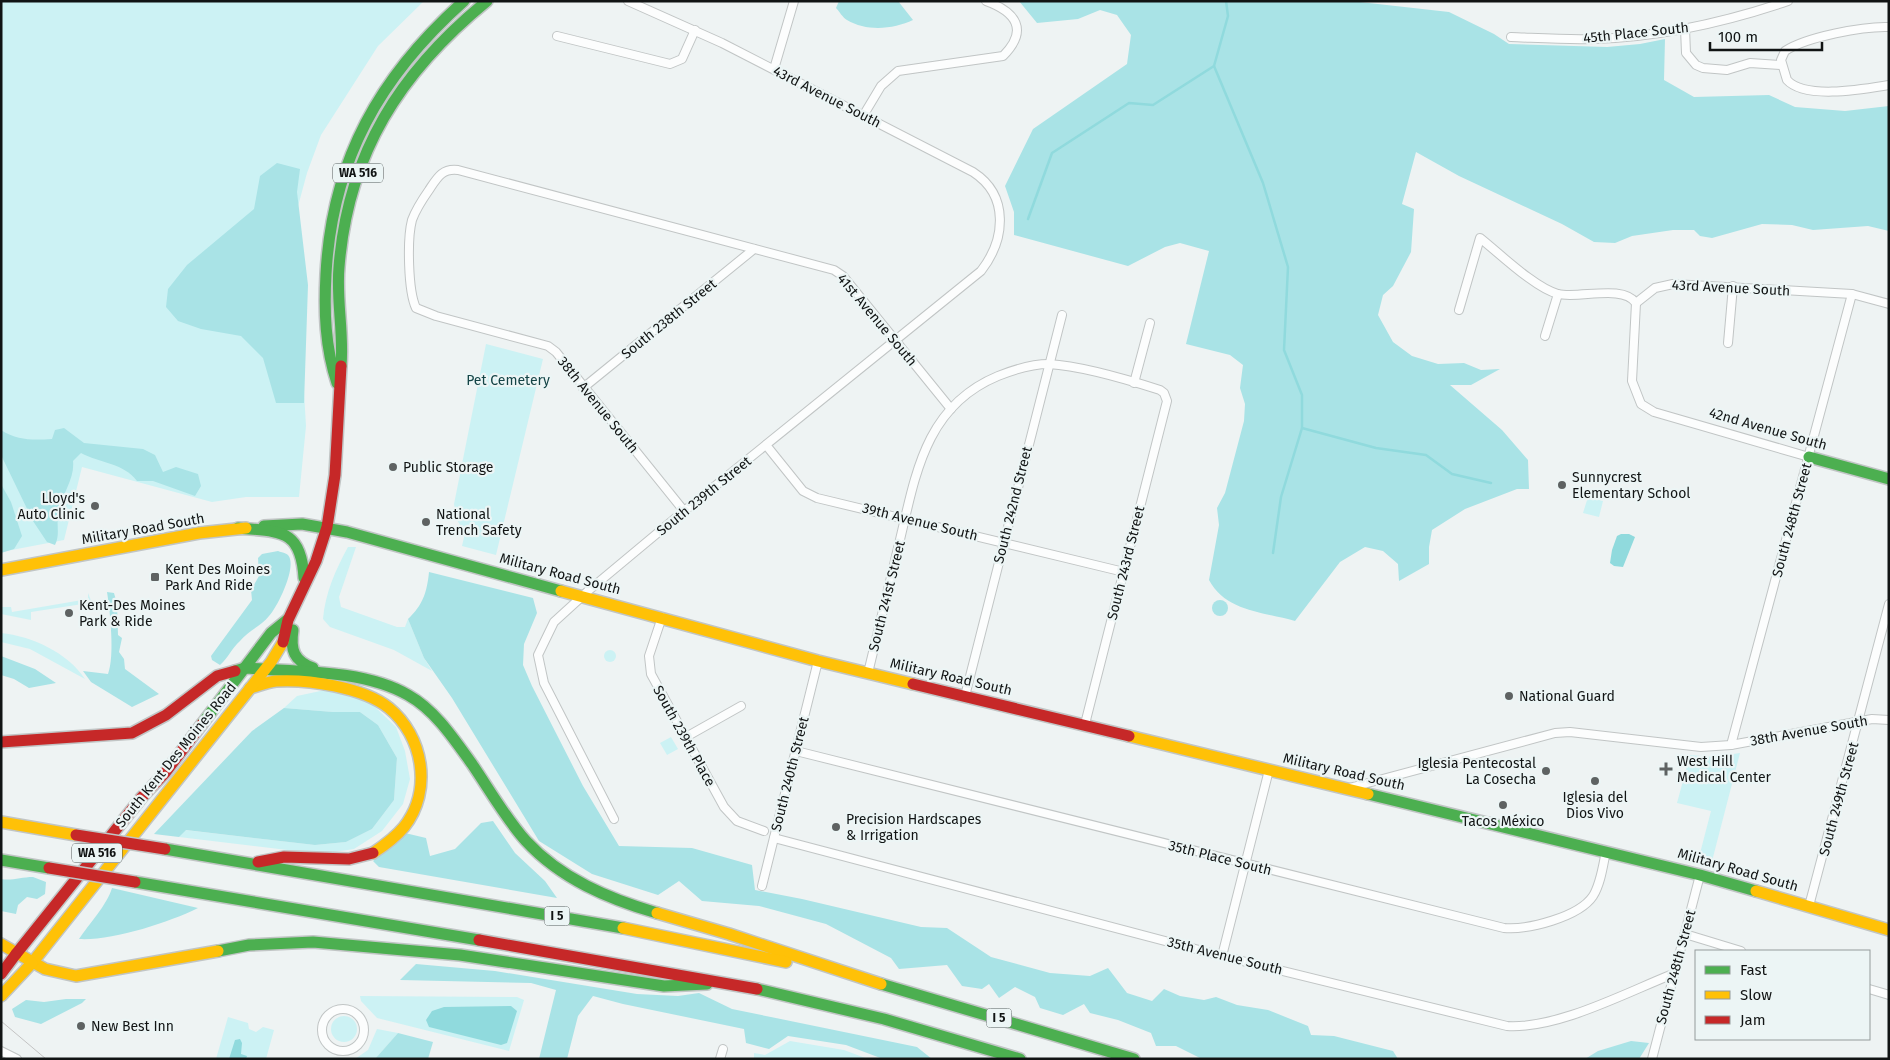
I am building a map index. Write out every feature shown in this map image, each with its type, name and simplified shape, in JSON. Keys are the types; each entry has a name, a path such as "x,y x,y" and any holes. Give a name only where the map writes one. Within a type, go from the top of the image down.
{"main road":[{"name":"South Kent Des Moines Road","path":"339,388 328,358 325,277 329,235 344,169 364,122 409,55 427,33 464,1"},
{"name":"South Kent Des Moines Road","path":"1,974 128,815 165,773 271,633 287,620 296,604 327,528 336,462 342,351 339,294 341,242 350,199 362,162 380,123 409,77 445,35 487,1"},
{"name":"42nd Avenue South","path":"1809,457 1889,479"},
{"name":"Military Road South","path":"1,570 199,533 238,528 302,524 327,528 583,596 818,662 1085,724 1606,851 1700,875 1889,930"},
{"path":"238,528 279,533 300,546 305,559 304,586"},
{"path":"296,604 296,619 291,647 293,656 300,663 331,674"},
{"name":"South Kent Des Moines Road","path":"1,996 32,963 250,688 285,639 287,620"},
{"path":"1,742 132,732 166,715 217,676 245,668 331,674 383,683 409,695 428,710 457,743 526,841 554,866 589,889 628,906 729,934 862,979"},
{"path":"250,688 273,681 293,682 355,691 377,700 401,718 411,732 417,744 422,770 420,793 411,817 393,840 381,848 370,854 346,860 284,857 250,864"},
{"name":"I 5","path":"1,822 686,940 862,979 1134,1059"},
{"name":"I 5","path":"1,860 734,983 884,1019 1020,1059"},
{"path":"1,944 32,963 60,974 91,975 249,945 313,942 460,955 664,986 734,983"}],"street":[{"name":"43rd Avenue South","path":"628,1 695,30 774,69 981,177 998,202 1001,219"},
{"path":"774,69 794,1"},
{"path":"863,116 882,86 898,71 1003,56 1012,46 1015,38 1015,21 1010,12 986,1"},
{"name":"45th Place South","path":"1511,37 1595,39 1685,28 1726,20 1788,1"},
{"path":"1889,26 1856,29 1796,46 1782,54 1781,65 1788,82 1803,90 1850,90 1889,86"},
{"path":"1685,28 1686,53 1696,65 1703,68 1727,70 1750,64 1781,65"},
{"path":"557,36 670,64 682,58 695,30"},
{"name":"41st Avenue South","path":"412,297 411,225 416,211 441,173 458,170 754,249 807,261 839,272 950,409"},
{"name":"South 239th Street","path":"614,818 544,683 539,667 538,655 554,622 684,511 981,271 996,247 1001,219"},
{"path":"1459,310 1480,238 1529,277 1558,294 1619,294 1632,298 1636,303"},
{"name":"South 238th Street","path":"583,388 754,249"},
{"name":"43rd Avenue South","path":"1636,303 1655,288 1664,285 1733,286 1852,294 1889,304"},
{"path":"1728,343 1733,286"},
{"path":"1545,336 1558,294"},
{"name":"South 248th Street","path":"1731,745 1852,294"},
{"name":"38th Avenue South","path":"412,297 416,308 421,312 548,346 556,352 583,388 684,511"},
{"name":"42nd Avenue South","path":"1636,303 1632,381 1641,404 1654,412 1809,457"},
{"name":"South 242nd Street","path":"965,696 1062,315"},
{"path":"950,409 962,397 988,380 1024,368 1049,364 1134,383 1150,324"},
{"name":"South 243rd Street","path":"1085,724 1166,401 1162,391 1134,383"},
{"name":"South 241st Street","path":"868,673 923,453 934,430 950,409"},
{"name":"39th Avenue South","path":"766,445 796,483 810,495 1124,572"},
{"name":"South 249th Street","path":"1810,906 1860,722 1889,604"},
{"name":"South 239th Place","path":"662,618 650,652 649,669 661,695 719,799 730,815 747,826 764,831"},
{"name":"South 240th Street","path":"762,886 818,662"},
{"path":"686,737 741,706"},
{"name":"38th Avenue South","path":"1348,788 1555,733 1570,732 1700,747 1731,745 1872,719 1889,720"},
{"name":"35th Place South","path":"796,751 1504,928 1518,929 1549,921 1588,902 1596,890 1606,851"},
{"path":"1222,956 1269,770"},
{"name":"35th Avenue South","path":"774,838 1222,956 1497,1024 1524,1027 1557,1020 1673,974"},
{"name":"South 248th Street","path":"1652,1059 1700,875"},
{"path":"1685,934 1738,950"},
{"path":"1870,990 1889,996"},
{"path":"336,1010 350,1010 361,1019 364,1032 354,1048 337,1050 328,1046 324,1040 322,1026 325,1019 336,1010"},
{"path":"720,1059 723,1049"},
{"path":"335,1059 337,1050"},
{"path":"1,1052 18,1059"}],"green space":[{"path":"1,1 424,1 378,46 321,135 307,173 294,221 306,426 299,497 246,497 212,502 82,467 64,540 1,552"},
{"name":"Pet Cemetery","path":"486,344 543,359 496,555 462,546 465,533 457,520 454,504"},
{"path":"1588,497 1603,501 1599,517 1583,513"},
{"path":"348,547 356,547 339,597 341,607 397,627 405,627 408,619 424,658 432,671 394,650 330,627 323,619 326,600 332,582"},
{"path":"88,593 92,603 90,608 89,603 31,612 31,620 1,614 1,607 11,607 12,612 88,599"},
{"path":"1,633 25,638 48,647 69,661 85,679 30,649 1,642"},
{"path":"612,650 615,651 615,661 608,662 605,661 604,654 605,651"},
{"path":"325,690 350,693 374,706 396,727 405,751 410,779 403,804 382,831 354,849 321,854 179,837 185,830 315,845 346,842 372,829 394,800 397,758 378,725 360,712 284,708 297,696"},
{"path":"671,737 678,749 667,755 660,743"},
{"path":"1740,753 1711,865 1698,861 1711,811 1677,803 1690,755 1714,757"},
{"path":"360,996 517,997 524,1000 509,1051 377,1018 361,1001"},
{"path":"344,1016 354,1019 357,1029 354,1039 344,1042 334,1039 331,1029 334,1019"},
{"path":"228,1017 248,1023 249,1029 256,1032 263,1027 274,1030 266,1059 216,1059"},
{"path":"377,1029 398,1033 375,1059 355,1059 368,1050"},
{"path":"790,1041 844,1050 868,1059 754,1059 754,1053 765,1055"}],"shaded area":[{"path":"839,1 898,1 913,20 880,28 855,24 844,18 836,8"},
{"path":"1019,1 1351,1 1449,12 1494,34 1509,44 1607,47 1640,44 1665,39 1664,80 1694,97 1769,95 1795,107 1845,111 1889,106 1889,231 1868,226 1813,230 1792,225 1762,224 1712,238 1700,236 1694,230 1673,230 1632,236 1615,243 1594,242 1562,224 1459,176 1416,152 1402,204 1414,209 1411,252 1393,286 1383,295 1378,315 1393,342 1412,356 1438,364 1464,363 1481,370 1500,369 1471,385 1450,385 1502,430 1528,460 1529,489 1517,489 1465,509 1432,530 1429,564 1399,581 1398,564 1383,551 1365,547 1340,562 1295,621 1259,613 1225,599 1216,591 1209,580 1219,525 1217,508 1225,493 1244,421 1245,404 1240,388 1243,365 1230,355 1186,344 1209,251 1180,243 1165,247 1128,266 1014,235 1014,212 1005,186 1033,129 1127,64 1131,35 1117,15 1100,10 1078,19 1037,23"},
{"path":"277,163 300,169 297,192 308,285 304,403 276,403 263,358 241,336 201,329 178,321 166,307 168,289 187,265 254,209 260,176"},
{"path":"64,428 84,443 143,449 155,455 163,472 176,467 198,474 201,486 195,496 153,481 137,481 125,470 81,453 73,461 71,479 59,509 57,541 55,545 47,542 33,521 1,455 1,430 20,438 39,440 52,439 55,430"},
{"path":"1,484 11,502 22,536 14,549 1,553"},
{"path":"1629,534 1635,537 1623,567 1614,566 1610,563 1617,536"},
{"path":"278,551 288,556 291,565 281,597 269,616 243,637 220,665 212,660 211,656 252,600 251,590 259,576 258,558 262,554"},
{"path":"429,572 533,598 537,613 524,644 523,665 583,786 619,846 692,848 752,865 755,890 921,927 947,928 991,957 1050,973 1090,976 1108,968 1127,993 1152,1001 1164,989 1180,996 1204,1000 1216,997 1237,1005 1268,1010 1308,1026 1311,1035 1334,1036 1393,1051 1398,1059 1202,1059 1176,1046 1156,1046 1151,1033 1118,1020 1090,1013 1084,1004 1063,1015 1040,1008 1035,997 1015,987 999,998 989,984 982,989 962,986 947,965 899,969 891,958 826,924 759,906 702,901 679,881 658,895 592,874 539,841 452,698 424,658 408,619 417,609 423,598"},
{"path":"107,592 114,593 117,604 118,635 122,638 119,652 124,659 125,669 159,694 132,707 91,682 83,671 108,674 112,645"},
{"path":"1220,600 1226,602 1228,608 1226,614 1220,616 1214,614 1212,608 1214,602"},
{"path":"1,656 35,669 56,683 29,688 14,679 1,675"},
{"path":"284,708 360,712 378,725 397,758 394,800 372,829 346,842 315,845 186,830 179,837 154,834 252,731"},
{"path":"493,821 515,853 545,881 557,898 379,867 373,861 405,833 426,838 430,856 455,849 481,823"},
{"path":"33,877 46,882 45,894 37,899 27,897 18,905 16,914 1,911 1,879"},
{"path":"112,888 198,908 139,930 107,937 79,939 102,908"},
{"path":"416,964 495,971 637,994 678,996 699,993 732,1009 917,1047 932,1059 883,1059 846,1045 788,1036 769,1049 746,1043 744,1029 593,996 578,1016 567,1059 539,1059 556,990 531,983 400,980"},
{"path":"86,999 82,1003 41,1024 15,1017 12,1009 26,1000 44,1002"},
{"path":"511,1006 517,1011 507,1043 501,1045 429,1027 426,1020 432,1011 444,1007"},
{"path":"398,1033 433,1042 428,1059 375,1059"},
{"path":"240,1039 242,1043 241,1054 247,1056 246,1059 229,1059 235,1040"},
{"path":"1631,1041 1649,1043 1639,1059 1585,1059 1598,1051"}],"waterway":[{"path":"1226,1 1228,16 1214,66 1263,183 1288,267 1284,350 1302,395 1302,428 1281,497 1273,553"},
{"path":"1028,219 1052,153 1129,103 1153,105 1214,66"},
{"path":"1302,428 1376,448 1426,455 1452,474 1491,483"}],"tram line":[{"path":"1,1021 46,1059"}],"traffic: fast":[{"path":"337,383 326,329 326,274 330,233 338,194 350,157 366,123 385,90 408,59 464,1"},
{"path":"341,366 342,341 338,292 339,267 344,226 354,187 367,151 384,118 404,86 428,56 487,1"},
{"path":"1809,457 1889,479"},
{"path":"264,526 302,524 347,532 561,591"},
{"path":"238,528 277,532 293,541 302,562 304,578"},
{"path":"202,724 271,633 287,620"},
{"path":"293,630 292,643 295,654 301,662 313,668"},
{"path":"235,671 245,668 329,673 371,680 408,695 418,701 443,726 472,764 512,823 526,841 540,854 570,877 587,886 621,901 657,913"},
{"path":"1368,794 1700,875 1756,891"},
{"path":"165,849 623,928"},
{"path":"1,860 49,868"},
{"path":"135,882 479,940"},
{"path":"218,951 249,945 313,942 460,955 664,986 707,984"},
{"path":"881,984 1134,1059"},
{"path":"757,989 884,1019 1020,1059"}],"traffic: slow":[{"path":"1,570 199,533 246,528"},
{"path":"561,591 818,661 913,684"},
{"path":"32,963 271,662 283,642"},
{"path":"250,688 276,681 303,681 334,686 378,701 389,708 401,720 410,733 420,764 419,797 404,827 390,841 373,853"},
{"path":"1129,736 1368,794"},
{"path":"1,822 76,835"},
{"path":"1756,891 1889,930"},
{"path":"657,913 729,934 881,984"},
{"path":"623,928 786,962"},
{"path":"1,944 45,969 76,976 218,951"},
{"path":"1,996 32,963"}],"traffic: jam":[{"path":"283,642 288,620 316,561 327,527 335,475 341,366"},
{"path":"1,742 132,733 166,715 217,676 235,671"},
{"path":"913,684 1129,736"},
{"path":"16,954 142,797 165,773 202,724"},
{"path":"76,835 165,849"},
{"path":"258,862 284,857 349,859 373,853"},
{"path":"49,868 135,882"},
{"path":"479,940 757,989"},
{"path":"1,974 16,954"}],"place":[{"name":"Public Storage","path":"393,467"},
{"name":"Sunnycrest Elementary School","path":"1562,485"},
{"name":"Lloyd's Auto Clinic","path":"95,506"},
{"name":"National Trench Safety","path":"426,522"},
{"name":"Kent Des Moines Park And Ride","path":"155,577"},
{"name":"Kent-Des Moines Park & Ride","path":"69,613"},
{"name":"National Guard","path":"1509,696"},
{"name":"West Hill Medical Center","path":"1666,769"},
{"name":"Iglesia Pentecostal La Cosecha","path":"1546,771"},
{"name":"Iglesia del Dios Vivo","path":"1595,781"},
{"name":"Tacos México","path":"1503,805"},
{"name":"Precision Hardscapes & Irrigation","path":"836,827"},
{"name":"New Best Inn","path":"81,1026"}]}
